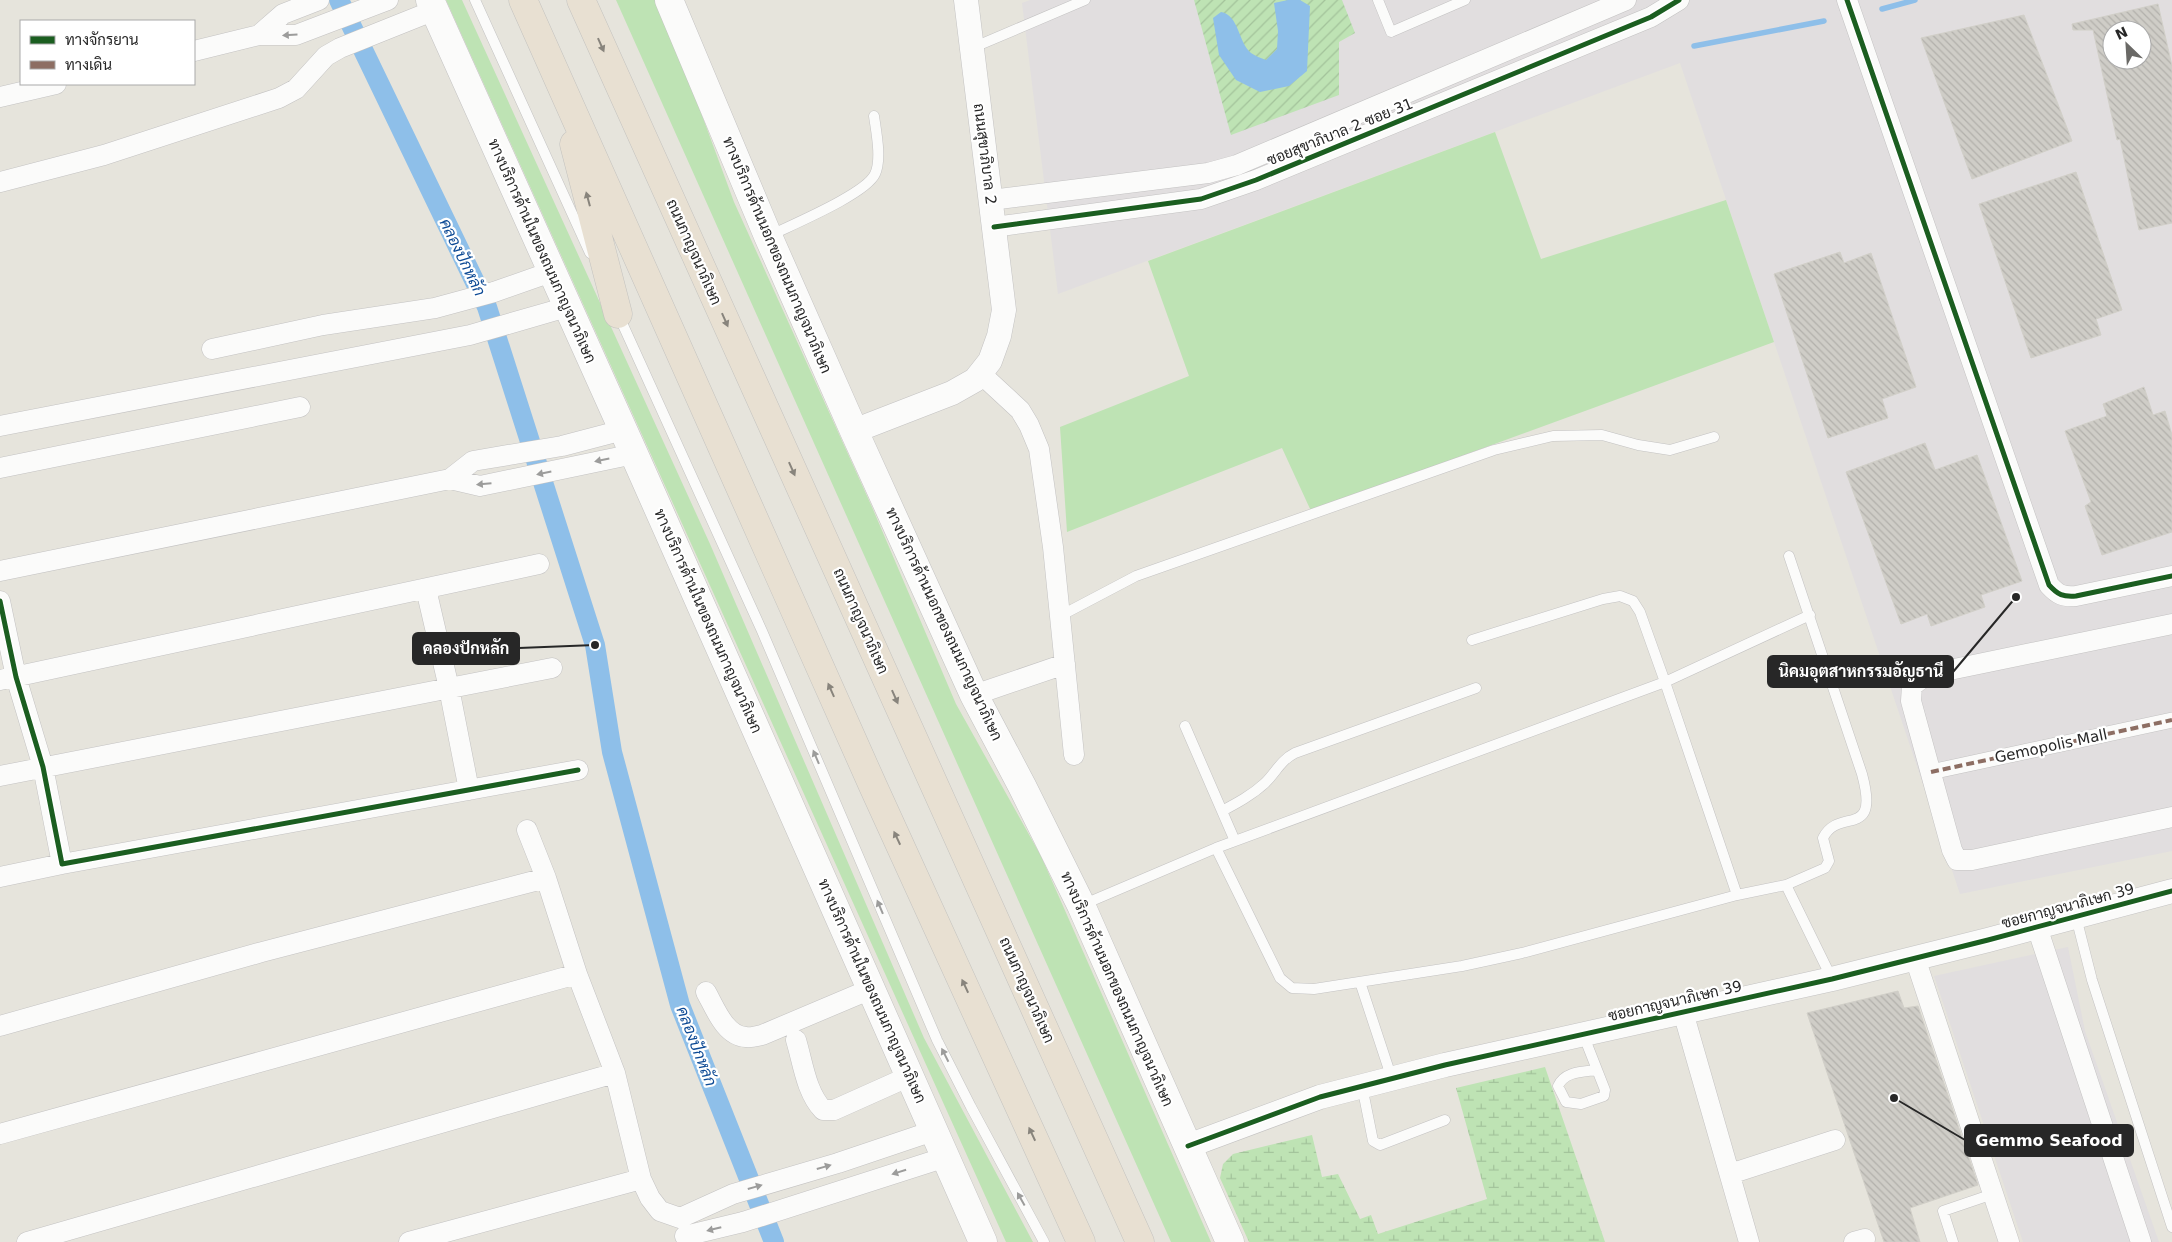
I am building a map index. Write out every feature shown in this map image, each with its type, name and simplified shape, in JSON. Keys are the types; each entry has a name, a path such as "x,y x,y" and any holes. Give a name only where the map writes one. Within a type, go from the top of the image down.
{"highway":[{"path":"523,0 873,786 1081,1242"},
{"name":"ถนนกาญจนาภิเษก","path":"581,0 1140,1242"},
{"path":"554,67 618,314"}],"main road":[{"name":"ทางบริการด้านนอกของถนนกาญจนาภิเษก","path":"669,0 768,236 854,431 974,695 1081,905 1230,1242"},
{"name":"ทางบริการด้านในของถนนกาญจนาภิเษก","path":"433,5 551,272 629,442 983,1242"}],"street":[{"path":"195,51 259,35 296,36 388,0"},
{"name":"ถนนสุขาภิบาล 2","path":"854,431 952,392 975,380 990,361 999,336 1004,310 966,0"},
{"name":"ซอยสุขาภิบาล 2 ซอย 31","path":"991,200 1208,174 1237,165 1626,0"},
{"name":"ซอยสุขาภิบาล 2 ซอย 31","path":"994,227 1201,199 1256,180 1651,17 1679,0"},
{"path":"1846,0 2049,585 2056,593 2063,597 2172,576"},
{"path":"259,35 283,14 314,2"},
{"path":"0,182 104,155 279,98 296,89 326,56 433,5"},
{"path":"0,97 52,85"},
{"path":"1140,181 1144,208"},
{"path":"212,349 324,325 436,308 494,292 551,272"},
{"path":"0,426 470,335 567,307"},
{"path":"980,373 1020,410 1029,425 1039,449 1053,547 1074,755"},
{"path":"0,468 300,407"},
{"path":"450,479 473,461 562,446 629,442"},
{"path":"0,571 450,479 480,486 570,467 629,442"},
{"path":"8,678 539,564"},
{"path":"426,588 449,688 469,790"},
{"path":"0,601 8,678 44,768 62,864"},
{"path":"2172,624 1936,673 1921,679 1912,686 1911,701 1952,850 1958,860 1972,860 2172,817"},
{"path":"974,695 1064,664"},
{"path":"0,776 552,668"},
{"name":"Gemopolis Mall","path":"1931,772 2172,720"},
{"path":"0,877 578,770"},
{"path":"527,830 546,878 577,974 615,1073 641,1179 650,1198 660,1211 682,1232"},
{"path":"0,1026 262,952 546,878"},
{"name":"ซอยกาญจนาภิเษก 39","path":"1188,1146 1320,1097 1392,1078 1832,979 2172,891"},
{"path":"2037,927 2141,1242"},
{"path":"1915,958 2009,1242"},
{"path":"0,1134 577,974"},
{"path":"706,992 721,1018 732,1032 746,1037 762,1036 871,989"},
{"path":"1683,1012 1750,1242"},
{"path":"796,1040 810,1089 816,1103 824,1110 834,1110 910,1076"},
{"path":"27,1242 615,1073"},
{"path":"682,1232 733,1194 838,1163 934,1131"},
{"path":"1730,1174 1835,1140"},
{"path":"682,1232 743,1222 946,1157"},
{"path":"410,1242 641,1179"}],"lane":[{"path":"475,0 762,631 938,1040 971,1107 1044,1242"},
{"path":"971,48 1085,0"},
{"path":"1378,0 1391,32 1465,0"},
{"path":"768,236 856,193 875,174 878,149 874,116"},
{"path":"1060,616 1136,576 1494,450 1552,436 1602,435 1638,445 1670,450 1714,437"},
{"path":"1216,848 1280,978 1292,988 1314,989 1462,966 1522,953 1737,895 1786,885 1825,868 1829,861 1823,838 1834,826 1860,817 1867,806 1866,793 1862,774 1789,556"},
{"path":"1472,640 1603,599 1620,596 1633,601 1640,612 1665,682 1737,895"},
{"path":"1081,905 1216,848 1665,682 1810,616"},
{"path":"1222,811 1245,799 1265,783 1285,758 1295,753 1476,688"},
{"path":"1185,726 1235,841"},
{"path":"1786,885 1832,979"},
{"path":"2076,917 2092,980 2172,1228"},
{"path":"1360,982 1392,1078"},
{"path":"1583,1034 1605,1090 1604,1096 1581,1104 1566,1102 1558,1086 1561,1080 1573,1073 1597,1070"},
{"path":"1362,1086 1373,1141 1380,1145 1446,1120"},
{"path":"1953,1242 1942,1211 1993,1194"}],"shaded area":[{"path":"1030,0 2172,0 2172,851 1960,894 1680,63 1058,294 1022,3"},
{"path":"2068,947 2085,1031 2159,1242 2023,1242 1934,976"}],"green space":[{"path":"446,0 462,0 710,544 924,1038 1033,1242 1006,1242"},
{"path":"616,0 655,0 676,45 734,202 872,507 956,704 1041,856 1211,1242 1171,1242"},
{"path":"1194,0 1342,0 1355,33 1339,42 1339,95 1231,135"},
{"path":"1495,132 1541,259 1726,200 1774,342 1311,511 1282,448 1067,532 1060,427 1189,376 1148,261"},
{"path":"1545,1067 1605,1242 1249,1242 1220,1178 1223,1164 1233,1154 1312,1135 1322,1177 1338,1174 1360,1219 1371,1215 1378,1234 1487,1199 1456,1088"}],"water":[{"path":"1300,0 1310,6 1307,71 1289,86 1260,92 1236,80 1219,55 1213,18 1221,12 1227,14 1235,23 1247,48 1253,54 1266,60 1277,49 1278,31 1274,3"}],"building":[{"path":"2158,4 2172,66 2172,223 2139,230 2120,139 2117,140 2093,30 2073,30 2072,24"},
{"path":"2024,15 2072,141 1972,179 1921,38"},
{"path":"2076,172 2122,310 2096,319 2101,335 2031,358 1979,204"},
{"path":"1840,252 1844,263 1871,253 1916,387 1882,399 1888,418 1828,438 1774,274"},
{"path":"2144,387 2153,415 2165,411 2172,435 2172,532 2102,555 2085,506 2091,502 2065,431 2107,416 2103,404"},
{"path":"1925,443 1935,470 1977,455 2022,581 1981,595 1985,607 1931,626 1927,614 1901,624 1846,472"},
{"path":"1898,991 1904,1008 1918,1006 1978,1185 1910,1208 1920,1242 1884,1242 1807,1013"}],"waterway":[{"name":"คลองปักหลัก","path":"339,0 487,307 595,645 612,752 680,1005 774,1242"},
{"path":"1882,9 1915,0"},
{"path":"1694,46 1824,21"}],"marked path":[{"path":"1931,772 2172,720"}],"cycle path":[{"path":"994,227 1201,199 1256,180 1651,17 1679,0"},
{"path":"1847,0 2049,585 2061,595 2076,596 2172,576"},
{"path":"0,601 16,677 43,767 62,864 578,770"},
{"path":"1188,1146 1320,1097 1445,1065 1832,979 2172,891"}],"place":[{"name":"นิคมอุตสาหกรรมอัญธานี","path":"2016,597"},
{"name":"คลองปักหลัก","path":"595,645"},
{"name":"Gemmo Seafood","path":"1894,1098"}]}
